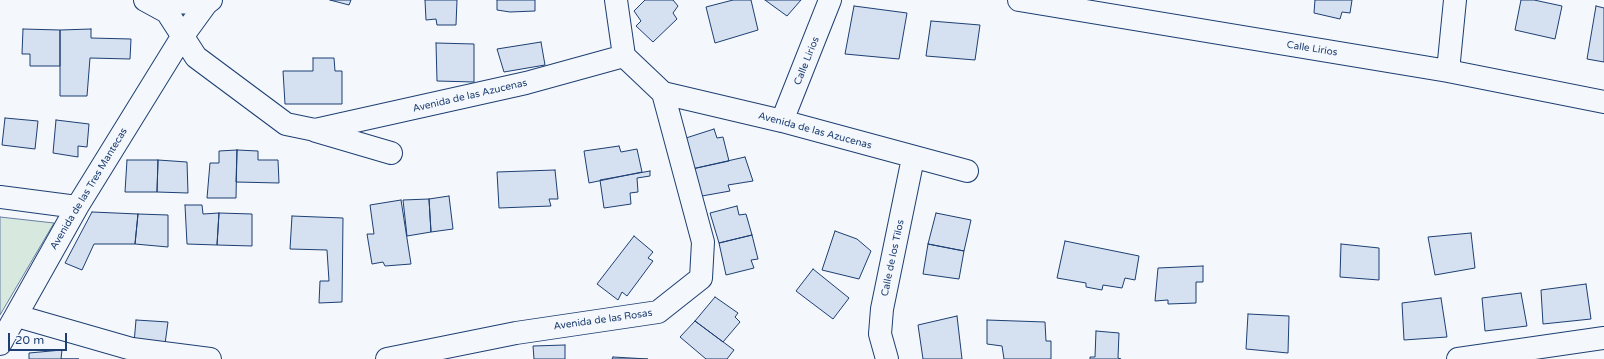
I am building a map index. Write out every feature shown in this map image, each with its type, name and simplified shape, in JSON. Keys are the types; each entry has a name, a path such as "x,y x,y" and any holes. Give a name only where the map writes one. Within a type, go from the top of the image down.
{"street":[{"name":"Avenida de las Azucenas","path":"145,0 167,12 196,57 286,124 315,130 391,153"},
{"path":"148,0 208,2"},
{"path":"616,0 624,56 663,93"},
{"name":"Calle Lirios","path":"782,121 830,0"},
{"name":"Calle Lirios","path":"1019,0 1448,71 1604,102"},
{"path":"1448,71 1456,0"},
{"name":"Avenida de las Tres Mantecas","path":"0,344 77,207 182,37 208,2"},
{"name":"Avenida de las Azucenas","path":"315,130 526,83 624,56"},
{"name":"Avenida de las Azucenas","path":"663,93 782,121 914,158 967,171"},
{"name":"Avenida de las Rosas","path":"387,359 516,333 658,312 701,278 703,242 663,93"},
{"name":"Calle de los Tilos","path":"887,359 880,334 882,309 914,158"},
{"path":"0,197 77,207"},
{"path":"17,316 132,349 210,359"},
{"path":"1458,359 1604,338"}],"shaded area":[{"path":"0,217 54,223 0,315"}],"building":[{"path":"330,0 351,0 349,5"},
{"path":"425,0 457,0 456,25 437,25 436,19 426,20"},
{"path":"497,0 535,0 535,11 510,12 497,10"},
{"path":"645,0 673,0 678,6 673,13 677,19 653,42 636,26 641,21 634,11"},
{"path":"733,0 751,0 758,30 715,43 706,7"},
{"path":"765,0 801,0 787,16"},
{"path":"1315,0 1352,0 1350,13 1342,12 1340,19 1314,13"},
{"path":"1521,0 1534,0 1562,6 1555,39 1515,30"},
{"path":"854,6 907,13 899,59 845,54"},
{"path":"1596,6 1604,8 1604,62 1587,59"},
{"path":"931,21 980,25 975,60 926,56"},
{"path":"23,29 60,30 60,66 30,66 30,54 22,54"},
{"path":"91,29 91,38 131,39 130,59 90,58 87,96 60,96 60,30"},
{"path":"541,42 545,65 504,72 497,49"},
{"path":"436,43 474,44 474,82 437,81"},
{"path":"313,58 334,58 335,71 342,71 342,104 285,104 283,71 313,71"},
{"path":"5,118 38,121 35,149 2,145"},
{"path":"56,120 89,124 87,147 78,146 78,157 53,153"},
{"path":"714,129 717,138 723,137 729,161 692,169 686,138"},
{"path":"619,146 621,152 637,149 642,172 589,183 584,151"},
{"path":"237,150 236,198 207,198 210,163 219,163 219,151"},
{"path":"237,150 258,151 258,160 278,160 279,183 236,182"},
{"path":"745,157 753,181 728,185 730,191 702,196 692,169"},
{"path":"127,160 158,160 157,192 125,192"},
{"path":"158,160 187,162 188,193 157,192"},
{"path":"555,170 558,199 549,199 551,206 499,208 497,172"},
{"path":"650,171 650,176 637,178 638,192 630,193 631,204 604,208 600,180"},
{"path":"449,196 453,229 431,232 429,199"},
{"path":"429,199 431,232 407,236 403,200"},
{"path":"401,200 411,264 385,266 383,262 372,264 367,234 374,234 370,205"},
{"path":"185,205 202,205 203,214 219,213 217,245 187,244"},
{"path":"737,206 739,215 746,214 752,235 719,243 710,213"},
{"path":"92,212 138,214 135,244 94,244 82,270 65,263"},
{"path":"219,213 252,214 252,246 217,245"},
{"path":"936,213 971,220 964,251 928,244"},
{"path":"138,214 168,215 168,247 135,244"},
{"path":"292,216 343,218 342,302 319,303 320,281 329,281 327,250 290,249"},
{"path":"835,231 857,239 871,251 859,279 822,270"},
{"path":"1471,233 1475,268 1435,275 1428,237"},
{"path":"752,235 758,259 751,260 754,268 726,275 719,243"},
{"path":"634,236 653,252 648,258 653,261 627,296 622,292 618,300 597,284"},
{"path":"1065,241 1139,256 1135,280 1125,278 1122,288 1103,285 1102,290 1086,287 1086,283 1057,278"},
{"path":"928,244 964,251 959,279 923,274"},
{"path":"1341,244 1379,248 1379,280 1340,277"},
{"path":"1203,266 1203,282 1196,282 1196,303 1168,304 1168,300 1155,301 1158,268"},
{"path":"813,269 849,298 833,319 796,291"},
{"path":"1586,284 1591,319 1543,324 1541,290"},
{"path":"1521,293 1527,326 1485,331 1482,298"},
{"path":"715,297 738,313 735,317 740,322 723,342 695,321"},
{"path":"1441,298 1447,337 1404,340 1402,303"},
{"path":"1248,314 1289,316 1288,353 1246,349"},
{"path":"957,316 962,359 923,359 918,325"},
{"path":"136,320 168,322 165,344 134,343"},
{"path":"987,320 1045,322 1046,341 1051,341 1051,359 1004,359 1002,346 987,344"},
{"path":"695,321 734,350 727,359 706,359 680,337"},
{"path":"1096,331 1119,333 1118,358 1121,359 1090,359 1090,357 1095,357"},
{"path":"565,345 565,359 534,359 533,346"},
{"path":"62,350 61,359 29,359 29,353"},
{"path":"613,357 648,359 612,359"}]}
